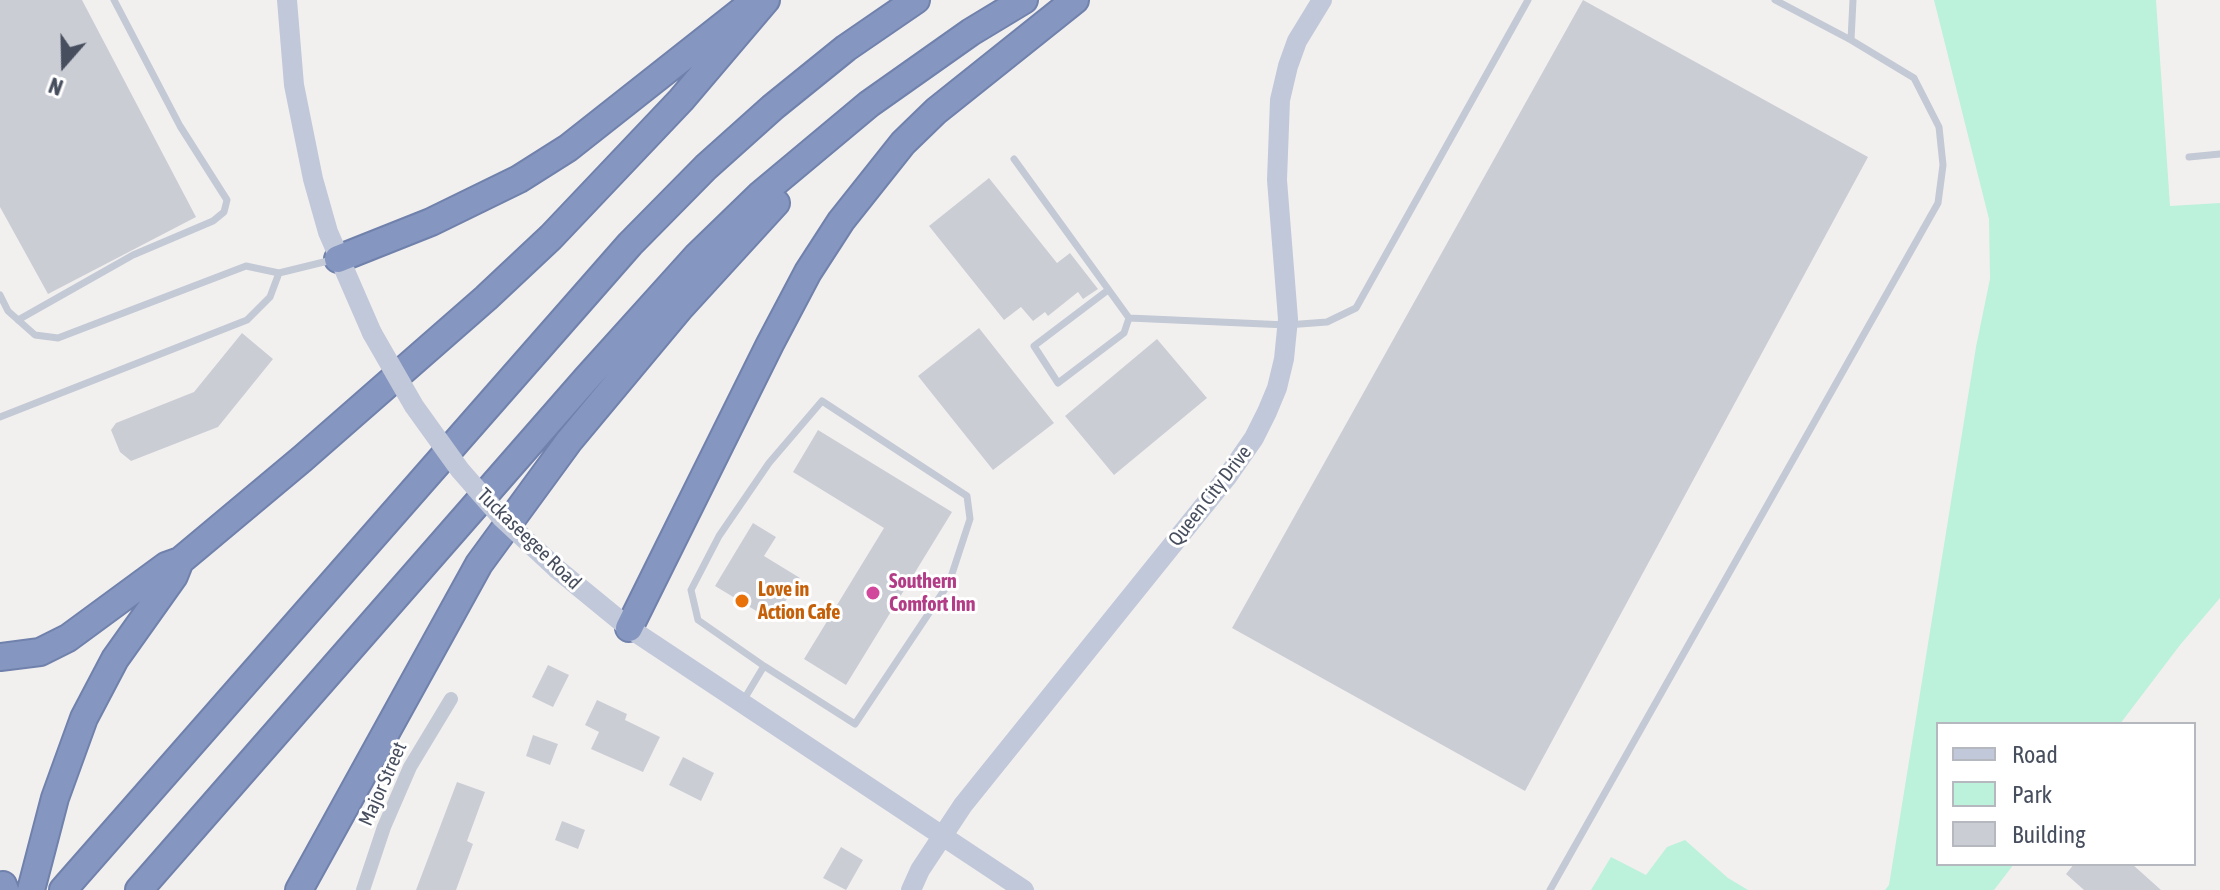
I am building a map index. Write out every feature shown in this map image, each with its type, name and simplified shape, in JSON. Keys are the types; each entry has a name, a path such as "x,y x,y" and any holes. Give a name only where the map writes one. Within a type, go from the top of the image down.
{"highway":[{"path":"338,259 431,222 531,172 615,113 755,0"},
{"path":"0,657 31,654 60,644 166,566 180,561 451,328 551,237 681,100 766,0"},
{"path":"63,890 543,341 666,207 792,91 846,48 916,0"},
{"path":"139,890 663,292 760,195 869,104 958,41 1024,0"},
{"path":"629,628 808,272 841,221 903,143 936,111 1075,0"},
{"path":"302,888 479,564 569,441 680,308 869,104"},
{"path":"31,890 66,764 95,696 129,639 174,576 180,561"}],"street":[{"name":"Tuckaseegee Road","path":"287,0 299,116 313,179 338,259 372,333 414,406 460,470 502,518 557,569 629,628 1024,890"},
{"name":"Queen City Drive","path":"911,890 942,835 1043,703 1218,489 1267,412 1284,359 1287,325 1287,287 1277,180 1280,100 1297,41 1322,0"},
{"name":"Major Street","path":"363,890 384,827 410,767 451,699"}],"lane":[{"path":"18,320 133,255 213,221 224,212 227,200 180,126 114,0"},
{"path":"1129,318 1287,325 1327,322 1356,308 1528,0"},
{"path":"1550,890 1938,203 1943,165 1939,127 1914,78 1775,0"},
{"path":"1851,40 1853,0"},
{"path":"2189,157 2220,154"},
{"path":"1014,159 1129,318"},
{"path":"0,295 8,311 35,335 58,338 246,266 279,273 338,259"},
{"path":"0,417 247,320 270,297 279,273"},
{"path":"1108,290 1034,346 1058,383 1124,333 1129,318"},
{"path":"822,401 967,496 970,519 949,583 855,724 764,666 698,620 691,590 719,536 769,463 822,401"},
{"path":"742,703 764,666"}],"green space":[{"path":"1934,0 2156,0 2170,206 2220,203 2220,598 2122,722 1936,722 1936,866 2012,866 1994,890 1885,890 1889,885 1976,347 1990,279 1989,219"},
{"path":"1685,840 1728,878 1748,890 1591,890 1611,857 1646,875 1667,847"}],"building":[{"path":"0,0 82,0 196,217 48,294 0,207"},
{"path":"1583,0 1868,157 1525,791 1232,628"},
{"path":"989,178 1057,263 1070,253 1098,289 1083,299 1078,292 1048,316 1045,312 1033,321 1021,307 1004,320 929,226"},
{"path":"979,328 1054,423 993,470 918,376"},
{"path":"242,333 273,359 218,427 131,461 120,452 111,430 116,423 194,392"},
{"path":"1157,339 1207,398 1114,475 1065,416"},
{"name":"Southern Comfort Inn","path":"818,430 952,512 846,685 804,659 884,528 793,472"},
{"path":"753,523 776,537 764,556 800,578 773,621 715,586"},
{"path":"548,665 569,675 553,707 532,697"},
{"path":"597,700 627,714 625,720 660,737 643,772 591,749 599,732 585,725"},
{"path":"533,735 558,744 550,765 526,756"},
{"path":"683,757 714,773 701,801 669,785"},
{"path":"457,782 485,792 467,841 473,844 456,890 416,890"},
{"path":"562,821 585,830 578,849 555,840"},
{"path":"841,847 863,860 846,890 823,878"},
{"path":"2072,866 2134,866 2161,890 2084,890 2066,874"}],"place":[{"name":"Southern Comfort Inn","path":"873,593"},
{"name":"Love in Action Cafe","path":"742,601"}]}
